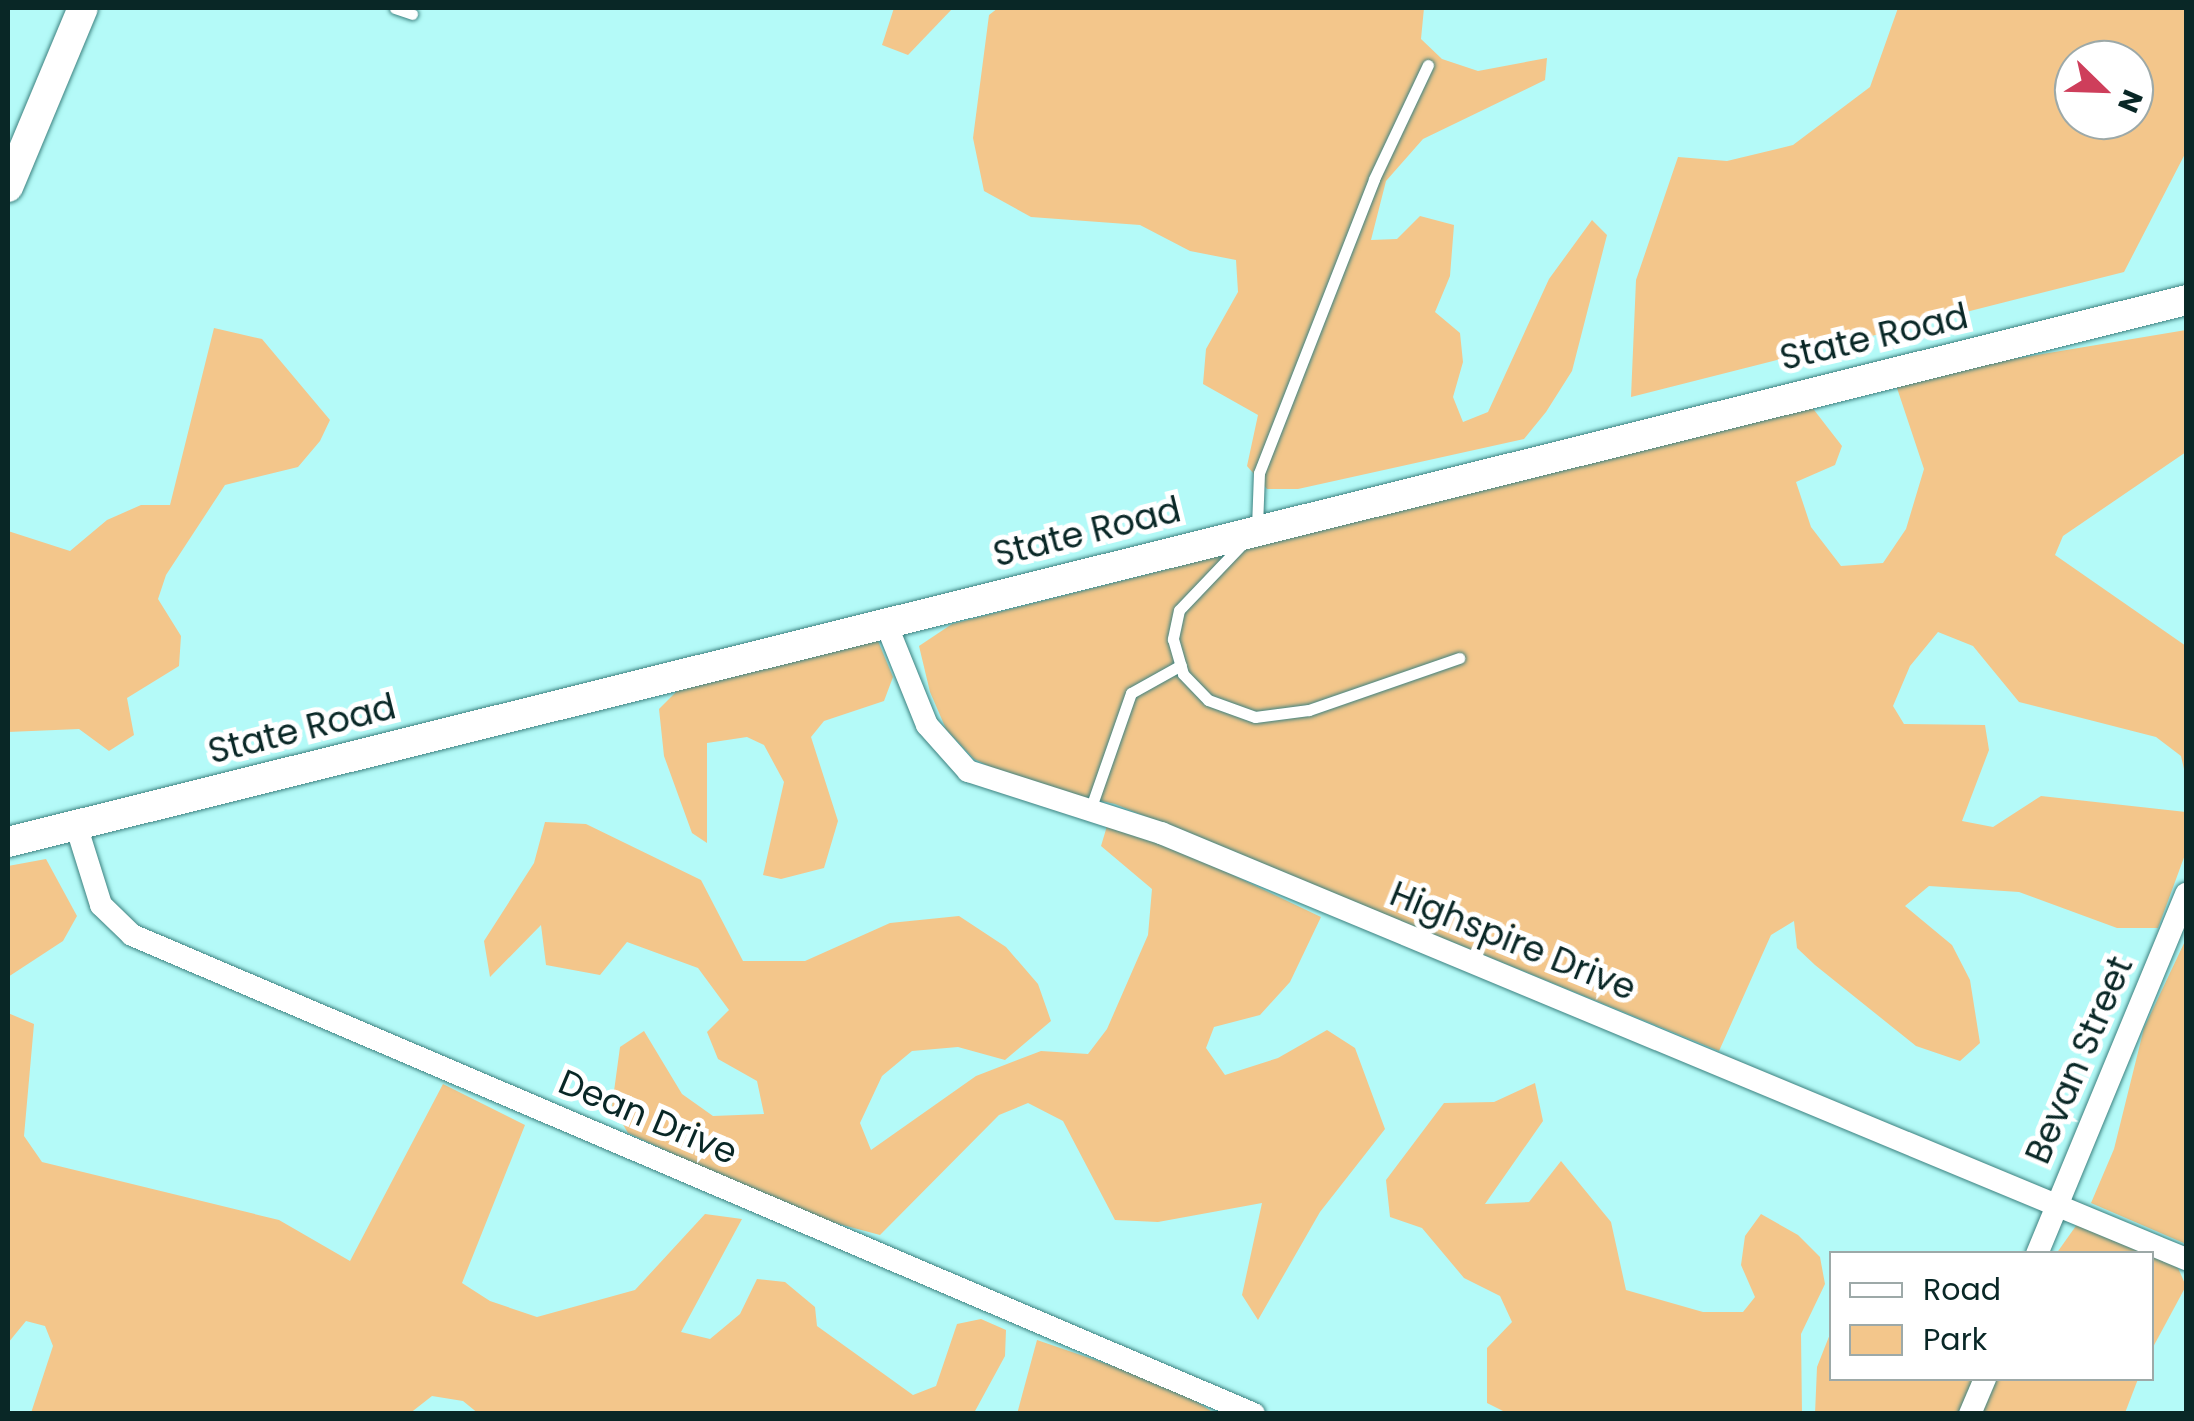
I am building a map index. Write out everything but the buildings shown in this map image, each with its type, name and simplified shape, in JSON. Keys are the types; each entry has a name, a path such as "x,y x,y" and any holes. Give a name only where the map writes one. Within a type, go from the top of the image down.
{"street":[{"path":"8,187 15,147 83,8"},
{"name":"State Road","path":"8,842 1258,526 2186,300"},
{"name":"Highspire Drive","path":"885,621 927,724 958,764 1090,810 2058,1204 2186,1260"},
{"name":"Dean Drive","path":"76,825 101,905 132,935 1254,1414"},
{"name":"Bevan Street","path":"2038,1251 2186,894"},
{"path":"1970,1414 1984,1381"}],"lane":[{"path":"394,8 412,14"},
{"path":"1428,65 1374,179 1259,473 1258,526 1179,610 1173,639 1181,665 1208,700 1255,717 1308,710 1459,658"},
{"path":"1090,810 1131,693 1181,665"}],"green space":[{"path":"894,8 953,8 908,55 882,45"},
{"path":"998,8 1424,8 1421,39 1442,59 1478,71 1547,58 1545,80 1423,139 1386,181 1371,240 1397,239 1420,216 1454,225 1450,276 1435,312 1460,333 1463,362 1453,397 1463,422 1488,412 1549,279 1592,220 1607,235 1572,371 1546,412 1524,439 1298,489 1267,489 1247,466 1258,415 1203,384 1206,349 1238,292 1236,260 1190,251 1140,225 1031,217 984,191 973,138 989,15"},
{"path":"1898,8 2186,8 2186,152 2124,272 1631,397 1636,280 1678,157 1727,161 1793,145 1870,87"},
{"path":"214,328 262,339 330,420 320,441 298,467 225,485 166,575 158,599 181,636 179,666 127,698 134,735 109,751 79,729 8,732 8,531 70,551 107,520 141,505 170,505"},
{"path":"2186,330 2186,452 2063,536 2055,555 2186,646 2186,778 2181,756 2156,737 2019,702 1973,646 1938,632 1910,666 1893,706 1904,724 1985,725 1989,750 1962,821 1993,827 2041,796 2186,812 2186,852 2158,928 2117,928 2019,892 1929,886 1905,906 1952,945 1970,980 1980,1043 1960,1061 1916,1046 1815,965 1797,948 1794,921 1771,935 1719,1051 1115,804 1031,786 974,759 946,729 930,692 919,646 952,624 1811,406 1842,446 1835,465 1796,482 1811,527 1841,566 1883,563 1906,529 1924,469 1894,379"},
{"path":"878,641 893,677 884,701 824,721 811,737 838,821 824,868 781,879 763,875 784,782 764,745 747,737 707,743 707,843 692,833 664,756 659,709 685,683"},
{"path":"545,822 586,824 701,880 743,961 805,961 890,923 959,916 1006,947 1038,984 1051,1021 1005,1060 958,1047 912,1051 882,1076 860,1123 871,1150 976,1076 1041,1051 1088,1054 1107,1029 1148,935 1152,889 1101,846 1107,826 1151,836 1321,917 1290,982 1260,1015 1214,1027 1206,1048 1225,1075 1278,1058 1327,1030 1355,1048 1385,1129 1320,1212 1258,1320 1242,1295 1262,1203 1158,1222 1115,1220 1063,1121 1028,1103 999,1115 880,1235 805,1215 628,1133 612,1106 620,1047 644,1031 682,1094 713,1116 764,1114 757,1081 718,1059 707,1032 729,1010 698,968 627,942 600,975 546,965 541,925 490,977 484,941 534,863"},
{"path":"46,859 77,916 63,941 8,977 8,866"},
{"path":"2186,939 2186,1244 2091,1203 2114,1149 2144,1028"},
{"path":"8,1013 34,1024 24,1136 42,1162 279,1220 350,1261 443,1084 525,1125 462,1283 490,1301 537,1317 635,1290 705,1214 742,1219 681,1332 710,1339 740,1314 757,1279 785,1282 815,1307 817,1326 913,1395 936,1386 957,1324 981,1319 1006,1330 1005,1356 974,1413 479,1414 463,1401 432,1396 409,1414 31,1413 53,1346 45,1326 26,1321 8,1343"},
{"path":"1535,1083 1543,1121 1485,1204 1529,1202 1561,1161 1611,1222 1626,1290 1703,1312 1743,1312 1755,1297 1741,1265 1745,1236 1761,1214 1798,1235 1820,1257 1825,1284 1801,1334 1802,1413 1509,1414 1487,1403 1487,1348 1512,1322 1500,1296 1464,1278 1422,1228 1390,1217 1386,1180 1444,1103 1494,1102"},
{"path":"2078,1223 2144,1251 2058,1251"},
{"path":"2154,1255 2178,1268 2186,1286 2154,1345"},
{"path":"1829,1337 1829,1381 1974,1381 1961,1413 1815,1414 1817,1367"},
{"path":"1037,1340 1174,1387 1214,1413 1017,1414"},
{"path":"1996,1381 2137,1381 2125,1413 1981,1414"}]}
